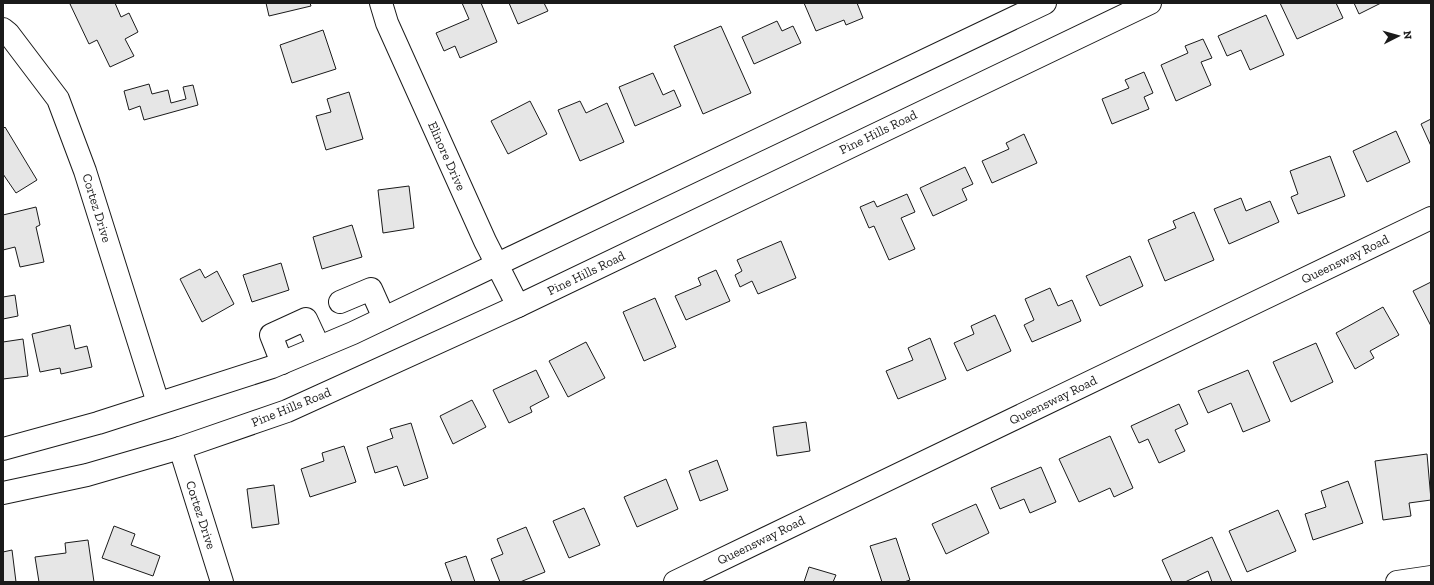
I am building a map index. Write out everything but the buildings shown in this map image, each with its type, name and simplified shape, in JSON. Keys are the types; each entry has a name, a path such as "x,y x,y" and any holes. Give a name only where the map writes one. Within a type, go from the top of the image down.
{"main road":[{"name":"Elinore Drive","path":"381,3 390,30 497,264 518,306"},
{"path":"3,449 98,423 282,363 384,318 1045,3"},
{"name":"Pine Hills Road","path":"3,493 87,475 180,448 287,411 518,306 1150,3"},
{"name":"Cortez Drive","path":"3,29 8,33 58,99 85,171 158,403"},
{"name":"Queensway Road","path":"675,582 700,576 1431,218"},
{"path":"340,302 371,289 384,318"},
{"path":"282,363 271,335 306,319 319,347"},
{"name":"Cortez Drive","path":"180,448 222,582"},
{"path":"1398,582 1431,577"}]}
